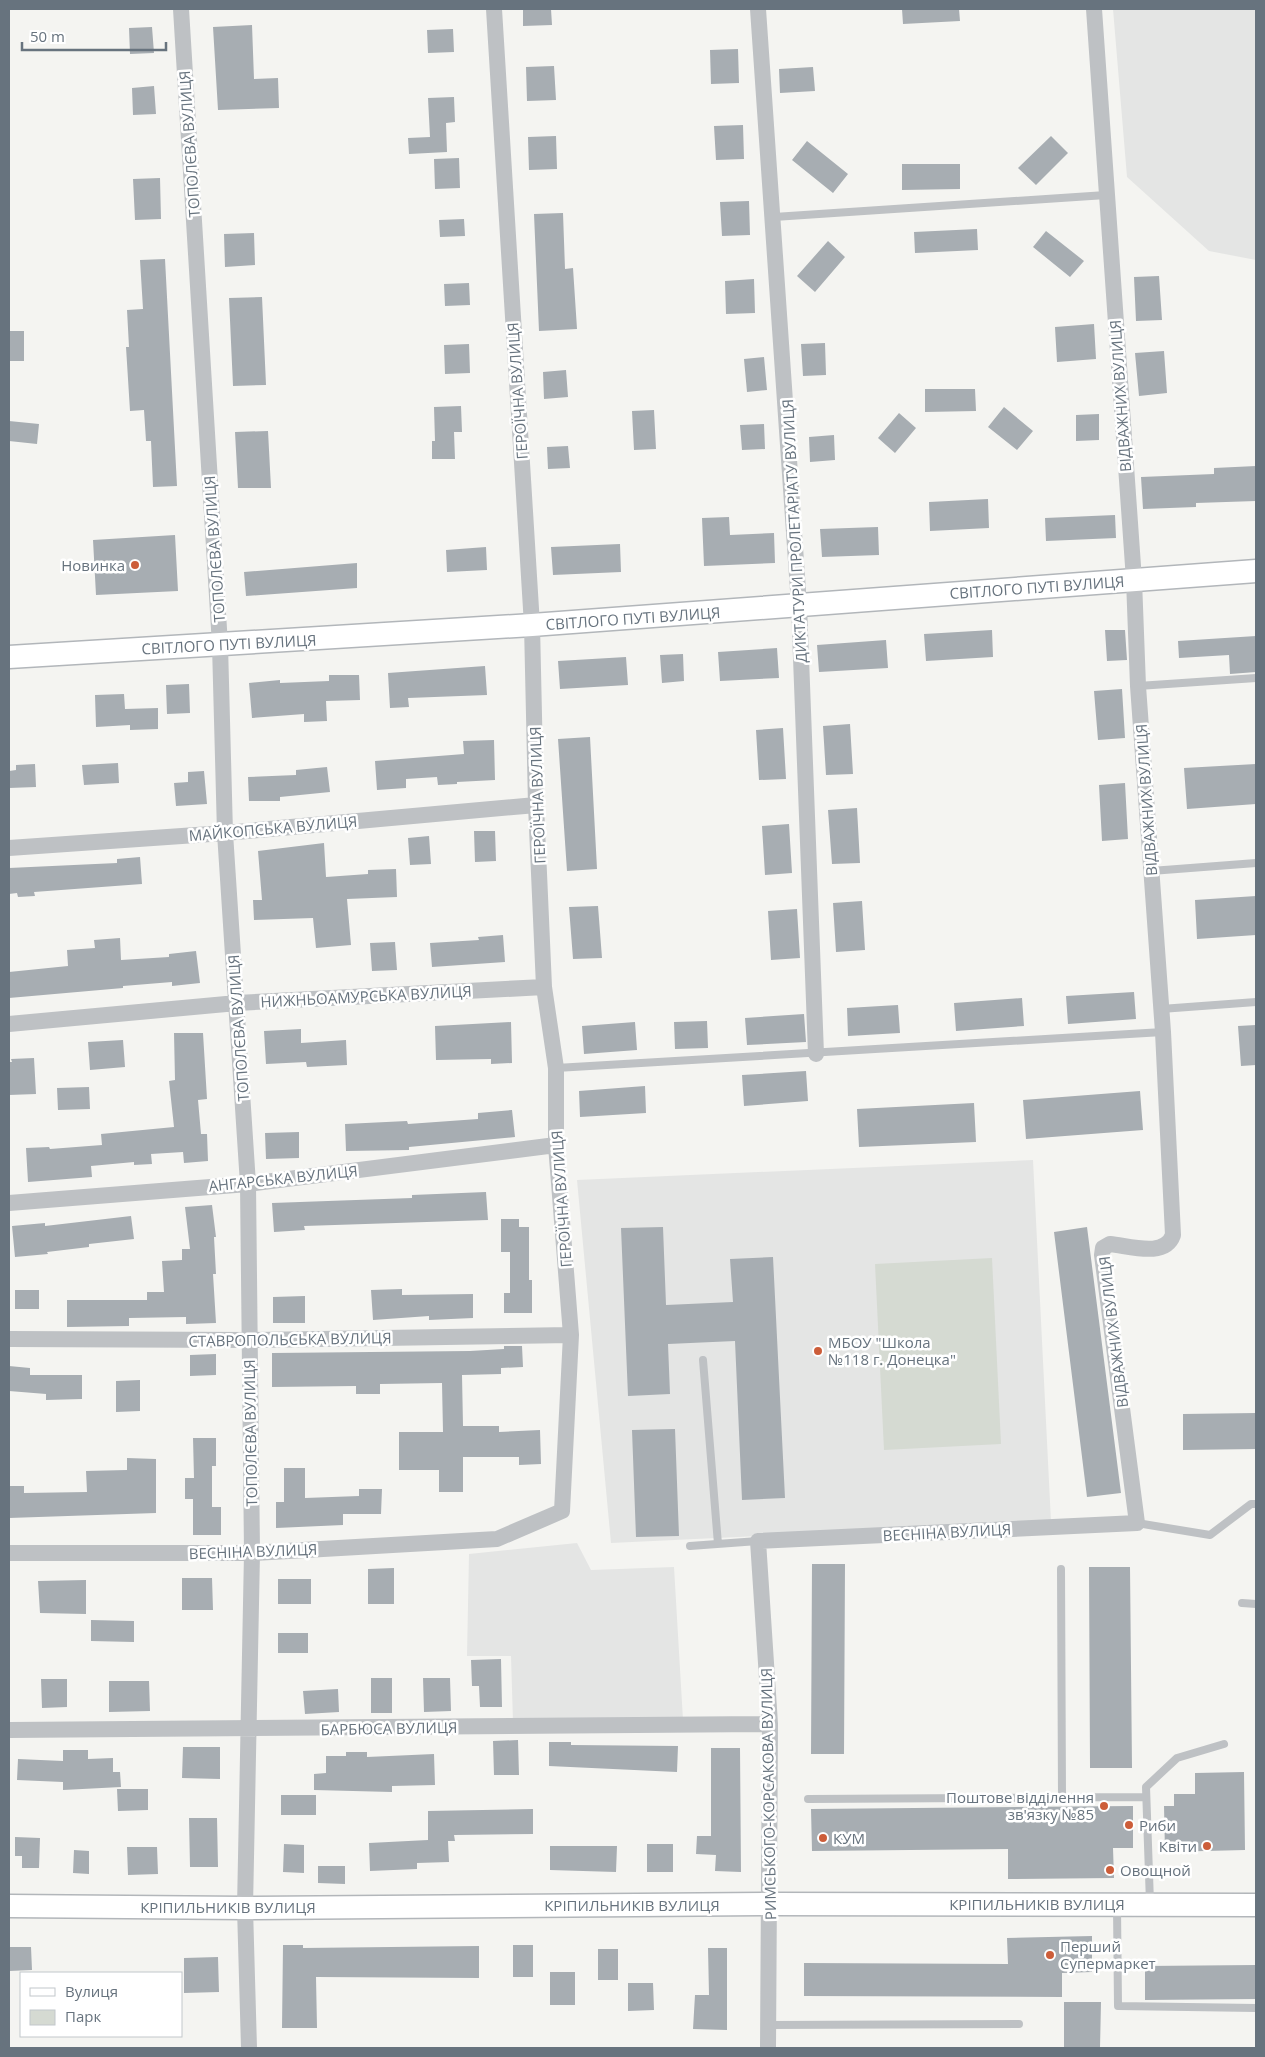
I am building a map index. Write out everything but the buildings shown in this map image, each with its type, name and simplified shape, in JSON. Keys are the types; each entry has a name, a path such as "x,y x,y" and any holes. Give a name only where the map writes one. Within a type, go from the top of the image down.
{"main road":[{"name":"СВІТЛОГО ПУТІ ВУЛИЦЯ","path":"9,657 532,625 1256,571"},
{"name":"КРІПИЛЬНИКІВ ВУЛИЦЯ","path":"9,1906 245,1908 770,1904 1256,1905"}],"street":[{"name":"ТОПОЛЄВА ВУЛИЦЯ","path":"181,9 220,645 225,833 248,1184 252,1553 245,1908 249,2048"},
{"name":"ГЕРОЇЧНА ВУЛИЦЯ","path":"494,9 532,625 536,805 544,987 556,1068 556,1145 570,1335 562,1511 497,1538"},
{"name":"ДИКТАТУРИ ПРОЛЕТАРІАТУ ВУЛИЦЯ","path":"758,9 774,217 799,605 816,1054"},
{"name":"ВІДВАЖНИХ ВУЛИЦЯ","path":"1094,9 1134,580 1138,686 1163,1032 1173,1235 1170,1243 1161,1249 1110,1244 1103,1248 1102,1256 1136,1523"},
{"name":"МАЙКОПСЬКА ВУЛИЦЯ","path":"9,848 225,833 536,805"},
{"name":"НИЖНЬОАМУРСЬКА ВУЛИЦЯ","path":"9,1024 237,1003 544,987"},
{"name":"АНГАРСЬКА ВУЛИЦЯ","path":"9,1203 248,1184 556,1145"},
{"name":"СТАВРОПОЛЬСЬКА ВУЛИЦЯ","path":"9,1339 249,1340 570,1335"},
{"name":"ВЕСНІНА ВУЛИЦЯ","path":"758,1541 1136,1523"},
{"name":"ВЕСНІНА ВУЛИЦЯ","path":"9,1553 252,1553 497,1538"},
{"name":"РИМСЬКОГО-КОРСАКОВА ВУЛИЦЯ","path":"758,1541 770,1724 768,2048"},
{"name":"БАРБЮСА ВУЛИЦЯ","path":"9,1730 249,1730 770,1724"}],"lane":[{"path":"774,217 1106,195"},
{"path":"1138,686 1256,678"},
{"path":"1151,871 1256,863"},
{"path":"1161,1009 1256,1002"},
{"path":"556,1068 1163,1032"},
{"path":"703,1360 718,1544"},
{"path":"1136,1523 1210,1535 1251,1504 1256,1504"},
{"path":"690,1546 758,1541"},
{"path":"1061,1569 1062,1797"},
{"path":"1242,1604 1256,1604"},
{"path":"1150,1905 1144,1797 1146,1786 1176,1758 1224,1744"},
{"path":"808,1799 1144,1797"},
{"path":"1117,1905 1118,2006 1256,2008"},
{"path":"768,2025 1019,2024"}],"shaded area":[{"path":"1113,9 1256,9 1256,260 1209,251 1127,177"},
{"name":"МБОУ \"Школа №118 г. Донецка\"","path":"1033,1160 1051,1522 611,1543 577,1180"},
{"path":"577,1543 591,1570 674,1567 683,1720 513,1722 511,1656 467,1656 469,1554"}],"green space":[{"path":"992,1258 1001,1444 884,1450 875,1264"}],"place":[{"name":"Новинка","path":"135,565"},
{"name":"МБОУ \"Школа №118 г. Донецка\"","path":"818,1351"},
{"name":"Поштове відділення зв'язку №85","path":"1104,1806"},
{"name":"Риби","path":"1129,1825"},
{"name":"КУМ","path":"823,1838"},
{"name":"Квіти","path":"1207,1846"},
{"name":"Овощной","path":"1110,1870"},
{"name":"Перший Супермаркет","path":"1050,1955"}]}
